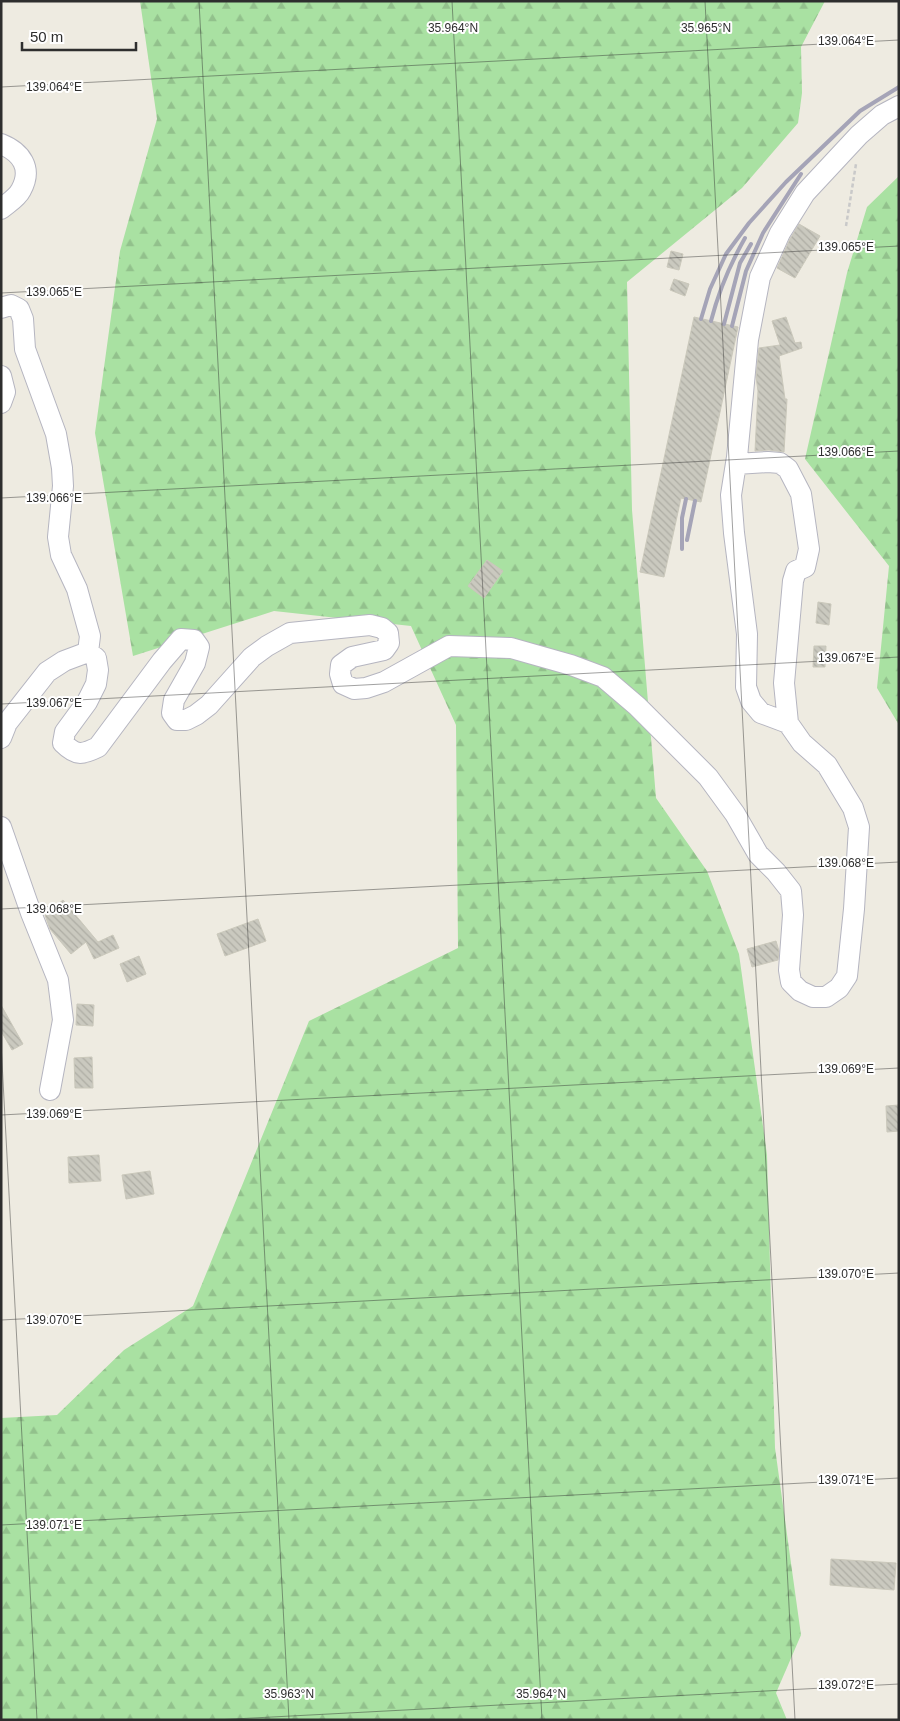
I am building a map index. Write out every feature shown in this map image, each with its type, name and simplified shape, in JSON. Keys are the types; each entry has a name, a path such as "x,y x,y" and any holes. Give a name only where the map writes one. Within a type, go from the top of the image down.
{"street":[{"path":"788,723 761,713 751,701 746,687 747,634 734,533 732,495 748,340 760,277 780,233 805,193 850,156 882,115 899,106"},
{"path":"1,144 12,148 20,155 25,166 25,177 21,191 1,209"},
{"path":"1,308 11,304 19,309 24,319 25,349 56,434 62,477 58,537 61,555 76,589 90,636 88,652"},
{"path":"1,376 5,392 1,403"},
{"path":"88,652 96,658 98,670 96,684 87,702 65,732 63,743 78,754 86,753 98,747 180,639 194,640 199,647 195,663 174,700 172,713 177,720 186,720 209,705 252,657 266,646 290,633 325,629 370,625 382,628 388,633 389,643 384,650 352,657 341,665 340,674 343,684 354,689 366,688 384,682 448,646 511,648 571,665 603,677 637,706 708,777 735,814 758,854 791,891 793,916 789,970 791,982 800,991 813,997 826,997 840,988 847,976 854,909 859,827 853,808 827,764 802,743 788,723 784,683 793,581 796,571 805,567 809,549 802,494 788,469 780,463 736,464"},
{"path":"1,738 7,724 47,672 64,661 88,652"},
{"path":"1,827 40,936 58,980 63,1020 50,1090"}],"path":[{"path":"846,226 850,156"}],"green space":[{"path":"140,1 825,1 801,47 802,93 798,123 742,188 627,282 632,510 656,798 707,871 739,954 767,1155 775,1448 801,1635 776,1693 787,1720 1,1720 1,1418 57,1415 124,1350 193,1306 309,1021 458,948 456,725 411,626 274,611 133,656 95,433 120,251 157,119"},
{"path":"899,176 899,725 877,688 889,566 805,459 847,273 867,207"}],"building":[{"path":"799,224 820,236 795,278 777,268"},
{"path":"671,251 683,254 679,270 667,267"},
{"path":"674,279 689,284 685,296 670,290"},
{"path":"694,317 738,327 701,502 681,498 664,577 640,572"},
{"path":"786,317 795,343 801,342 802,348 779,356 785,399 787,399 784,452 755,451 758,391 756,377 759,348 780,345 772,321"},
{"path":"487,560 503,571 484,598 468,586"},
{"path":"818,602 831,604 829,625 816,623"},
{"path":"814,646 826,646 825,667 813,667"},
{"path":"63,900 98,942 113,935 119,948 94,959 86,942 71,954 50,929 45,915"},
{"path":"258,919 266,941 225,956 217,934"},
{"path":"776,941 779,951 778,960 752,967 747,949"},
{"path":"139,956 146,974 127,982 120,964"},
{"path":"77,1004 94,1005 93,1026 76,1025"},
{"path":"1,1005 23,1044 12,1050 1,1031"},
{"path":"92,1057 93,1088 75,1088 74,1058"},
{"path":"899,1105 899,1131 887,1132 886,1106"},
{"path":"99,1155 101,1181 69,1183 68,1157"},
{"path":"150,1171 154,1194 126,1199 122,1175"},
{"path":"831,1559 896,1563 894,1590 830,1585"}],"railway":[{"path":"701,319 710,289 726,254 749,223 786,182 860,111 899,87"},
{"path":"732,326 746,271 763,233 801,174"},
{"path":"711,321 725,278 745,238"},
{"path":"724,324 740,263 751,244"},
{"path":"682,549 682,518 686,499"},
{"path":"687,540 695,501"}]}
